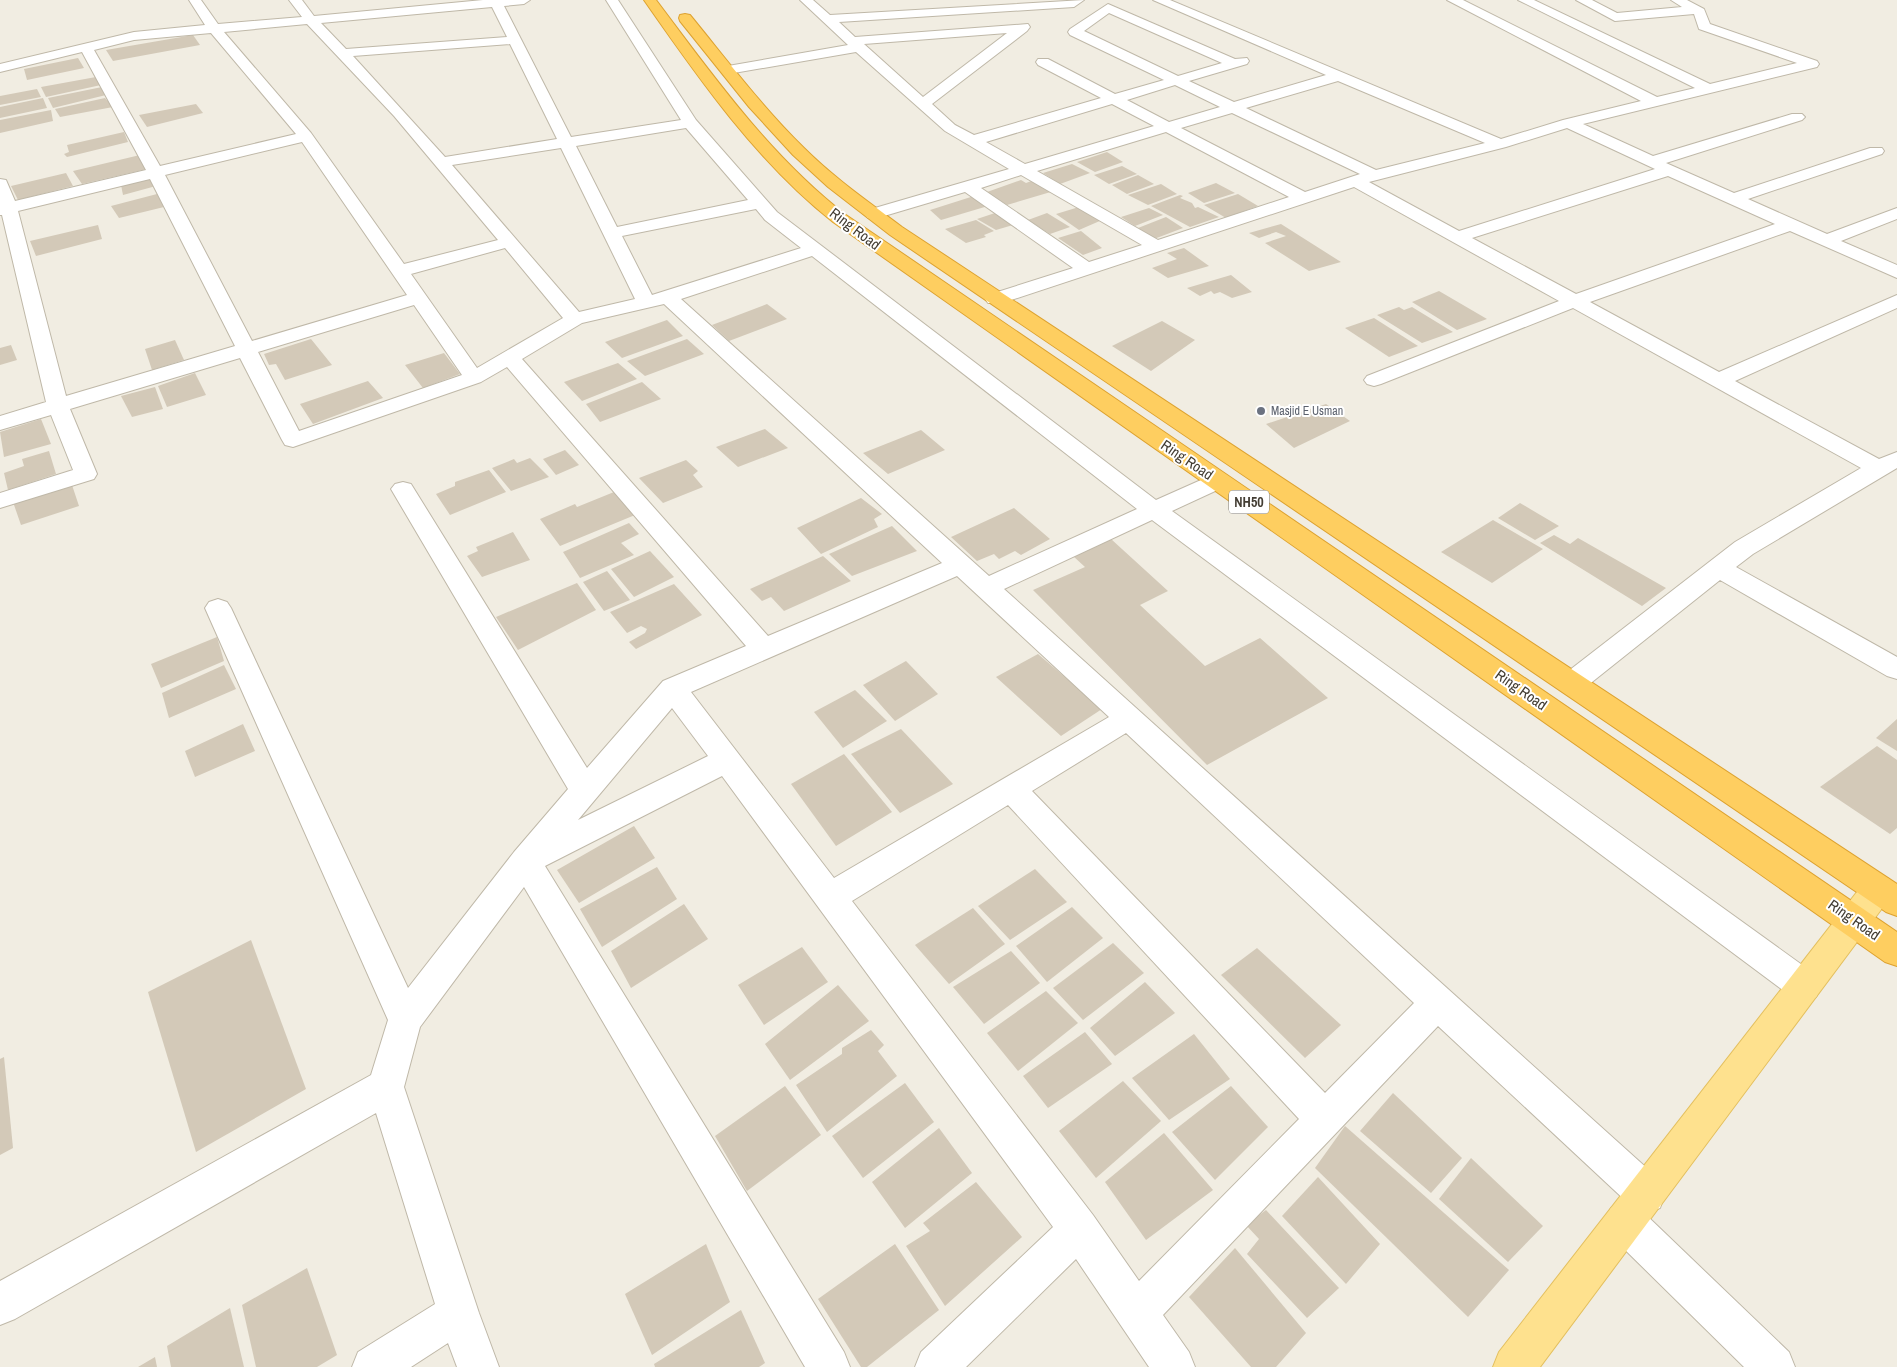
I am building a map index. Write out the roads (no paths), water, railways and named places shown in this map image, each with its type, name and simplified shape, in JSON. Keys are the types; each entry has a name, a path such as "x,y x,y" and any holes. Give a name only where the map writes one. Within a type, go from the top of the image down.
{"highway":[{"name":"Ring Road","path":"650,0 740,118 776,160 824,206 896,259 1897,951"},
{"name":"Ring Road","path":"670,0 799,152 874,214 995,299 1888,895"}],"main road":[{"path":"1514,1367 1854,920 1888,895"}],"street":[{"path":"195,0 213,27 306,136 474,378"},
{"path":"0,68 134,36 438,4 524,0"},
{"path":"612,0 690,123 772,216 1154,510 1804,986"},
{"path":"806,0 950,128 1156,246"},
{"path":"827,19 1074,3 1078,0"},
{"path":"1159,0 1500,144"},
{"path":"1453,0 1655,102"},
{"path":"1524,0 1709,89"},
{"path":"1582,0 1615,17 1697,10"},
{"path":"995,299 1355,181 1500,144 1568,123 1812,64 1704,26 1700,12 1677,0"},
{"path":"300,1 310,18 442,162 575,320"},
{"path":"496,2 646,302"},
{"path":"923,104 1053,4"},
{"path":"1234,63 1108,8 1075,32 1374,176"},
{"path":"728,70 855,44 1022,28"},
{"path":"342,53 514,40"},
{"path":"86,47 155,172 293,440 474,378 575,320 668,297 815,249"},
{"path":"972,141 1278,50"},
{"path":"1043,62 1303,198"},
{"path":"874,214 1339,76"},
{"path":"1651,162 1796,117"},
{"path":"442,162 690,123"},
{"path":"1568,123 1897,272"},
{"path":"4,208 306,136"},
{"path":"1734,198 1876,151"},
{"path":"1458,237 1669,170"},
{"path":"1355,181 1718,380 1887,463"},
{"path":"0,184 4,208 58,406 86,474 0,501"},
{"path":"969,187 1087,269"},
{"path":"612,233 760,203"},
{"path":"1827,240 1897,213"},
{"path":"1374,380 1575,301 1792,224"},
{"path":"400,271 509,242"},
{"path":"668,297 1438,1002 1636,1208 1774,1367"},
{"path":"0,423 245,348 418,298"},
{"path":"1718,380 1897,301"},
{"path":"509,357 764,649"},
{"path":"1572,683 1744,548 1887,463"},
{"path":"986,587 1218,481"},
{"path":"403,489 585,791"},
{"path":"478,1367 458,1313 386,1087 405,1020 525,861 673,688 960,565"},
{"path":"1719,568 1897,668"},
{"path":"218,608 405,1020"},
{"path":"673,688 1078,1229 1174,1367"},
{"path":"830,897 1129,718"},
{"path":"525,861 727,760"},
{"path":"1010,789 1325,1119"},
{"path":"525,861 829,1367"},
{"path":"1137,1313 1438,1002"},
{"path":"0,1304 386,1087"},
{"path":"936,1367 1078,1229"},
{"path":"373,1367 458,1313"}],"place":[{"name":"Masjid E Usman","path":"1261,411"}]}
